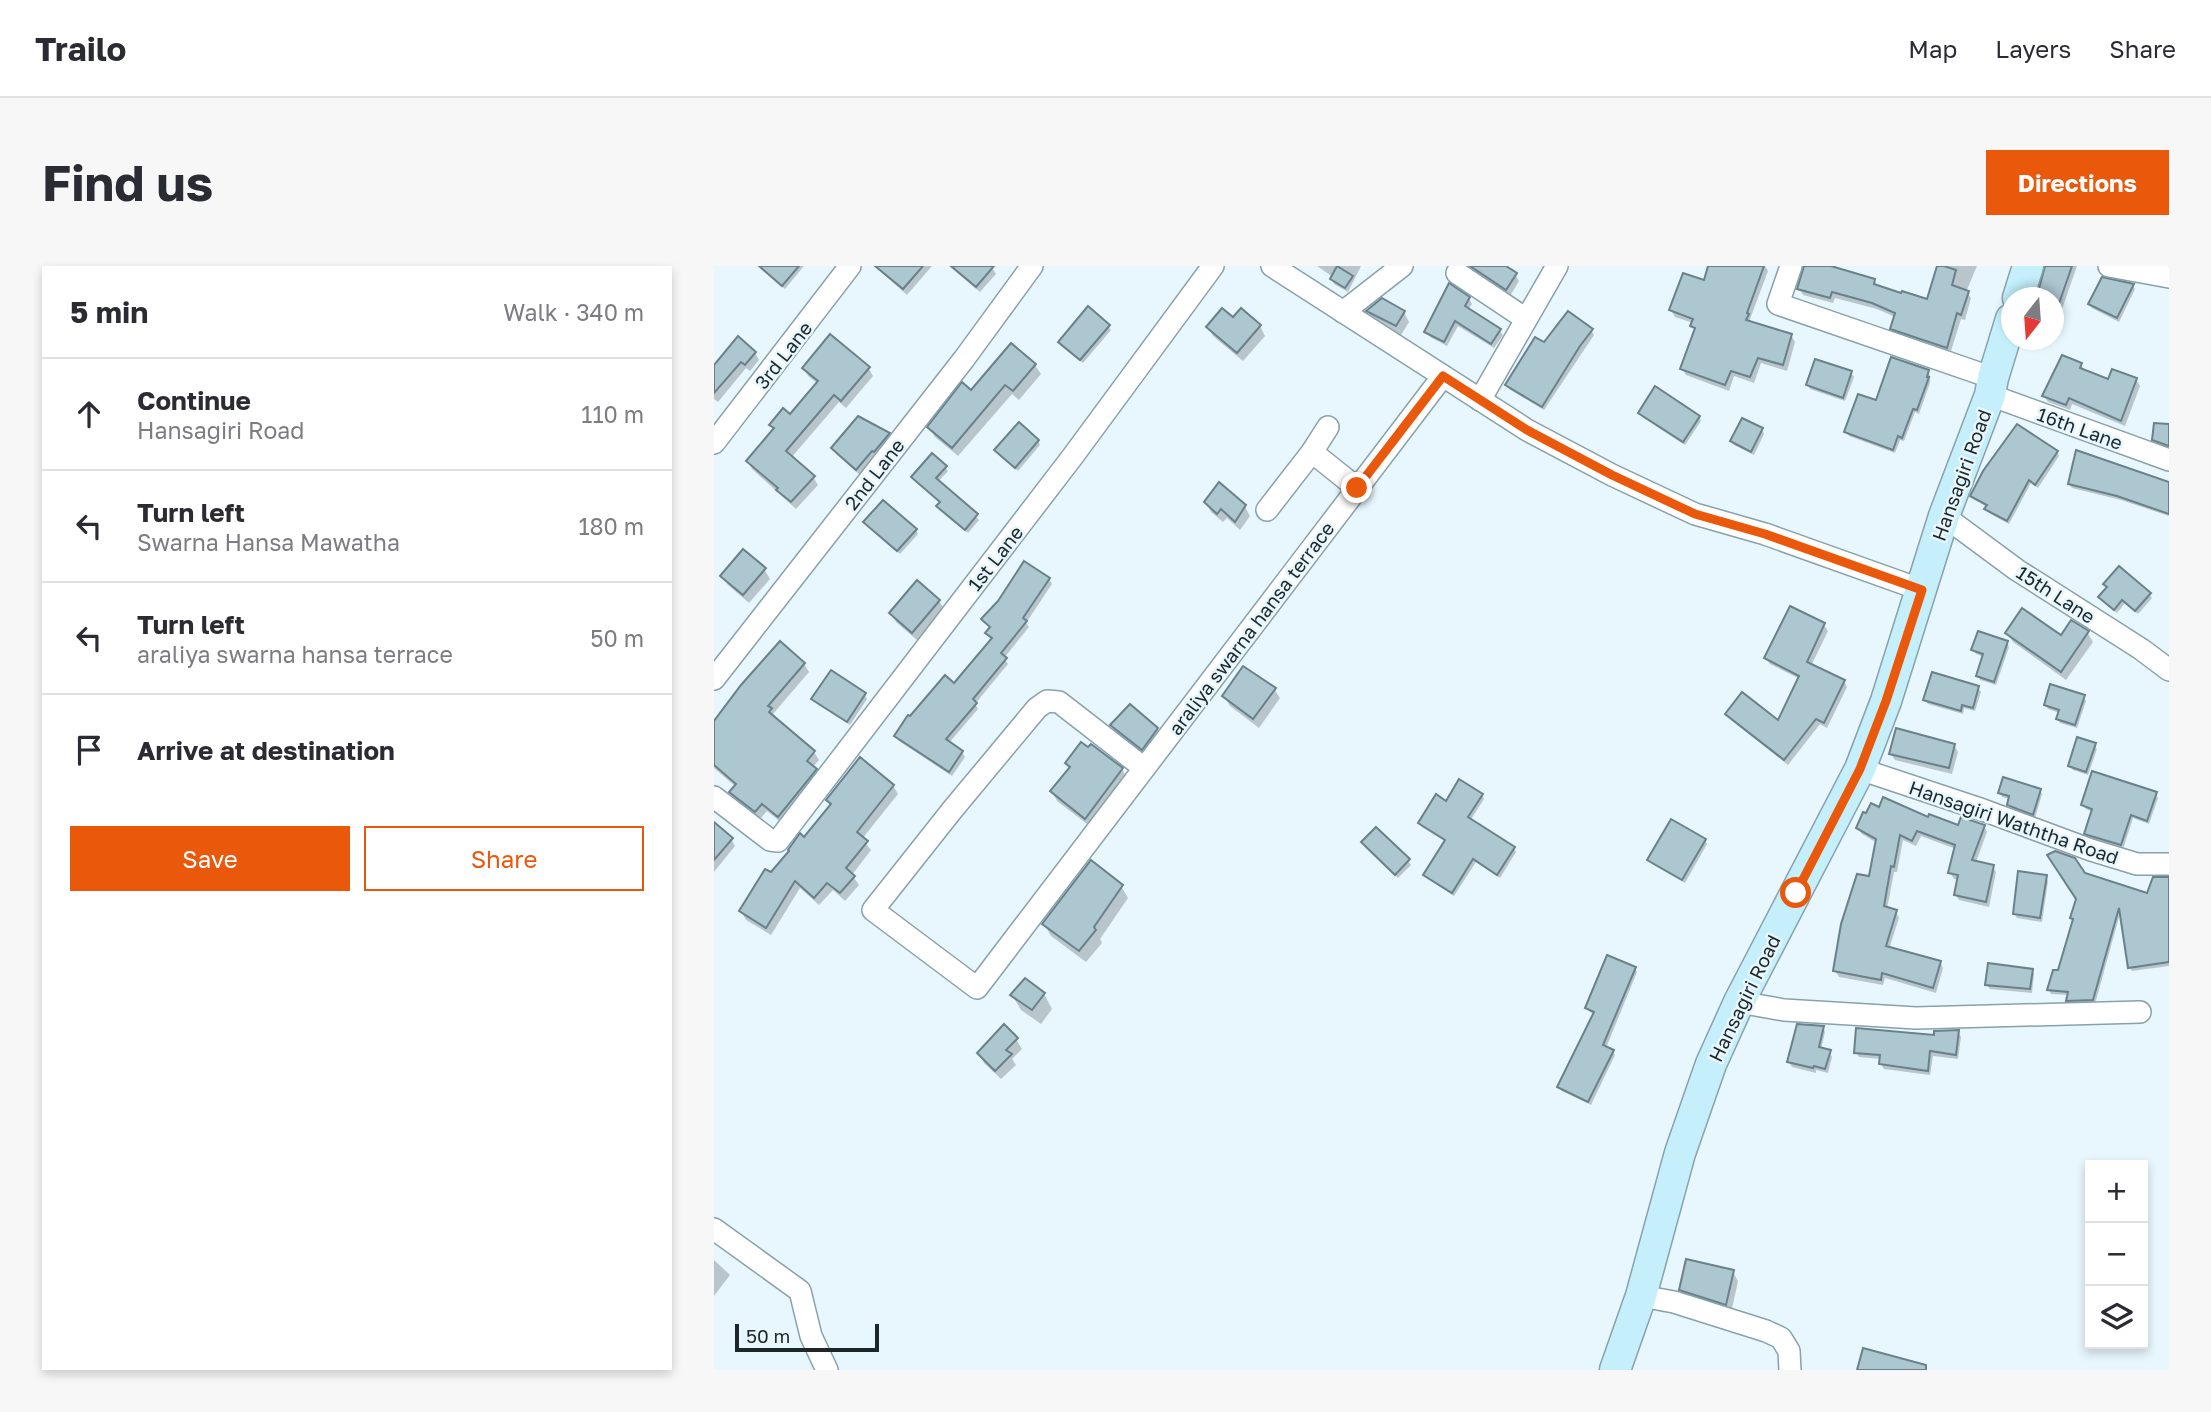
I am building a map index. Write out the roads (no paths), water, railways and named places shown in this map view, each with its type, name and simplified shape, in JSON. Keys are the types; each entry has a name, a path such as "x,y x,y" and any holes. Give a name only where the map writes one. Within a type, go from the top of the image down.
{"street":[{"name":"3rd Lane","path":"714,443 850,266"},
{"name":"2nd Lane","path":"714,679 964,359 1032,266"},
{"name":"1st Lane","path":"714,797 771,840 778,841 1073,456 1213,266"},
{"path":"1272,266 1527,430 1612,475 1695,514 1765,534 1922,590"},
{"path":"1343,312 1402,266"},
{"path":"1480,400 1557,266"},
{"name":"16th Lane","path":"1791,266 1778,304 1992,387 2169,460"},
{"path":"2021,287 2028,266"},
{"path":"2109,266 2169,277"},
{"path":"1457,273 1526,319"},
{"name":"Hansagiri Road","path":"1615,1370 1640,1296 1680,1153 1711,1064 1739,1002 1860,769 1886,701 1944,516 1992,387 2002,350"},
{"name":"araliya swarna hansa terrace","path":"1144,768 1059,702 1047,701 1037,708 873,910 976,988 1144,768 1357,488 1443,376"},
{"path":"1266,510 1312,452 1328,427"},
{"path":"1312,452 1357,488"},
{"name":"15th Lane","path":"1944,516 2017,570 2141,649 2169,670"},
{"name":"Hansagiri Waththa Road","path":"1860,769 2137,864 2169,864"},
{"path":"1739,1002 1784,1010 1916,1018 2140,1012"},
{"path":"714,1229 800,1291 811,1336 827,1370"},
{"path":"1640,1296 1674,1302 1781,1338 1789,1351 1790,1370"}]}
